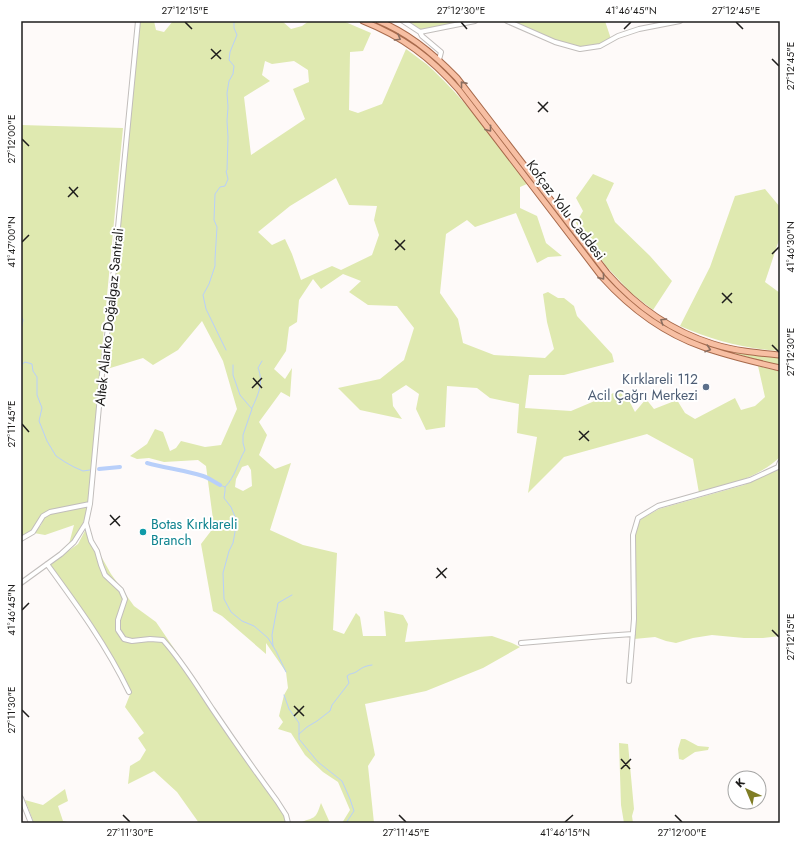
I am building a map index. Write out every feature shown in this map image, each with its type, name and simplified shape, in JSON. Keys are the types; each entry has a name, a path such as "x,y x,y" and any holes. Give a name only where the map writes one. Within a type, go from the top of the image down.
{"main road":[{"name":"Kofçaz Yolu Caddesi","path":"363,21 386,31 408,44 431,61 450,79 602,276 610,286 632,307 667,331 689,342 714,351 780,368"},
{"name":"Kofçaz Yolu Caddesi","path":"379,21 411,38 439,60 457,78 607,273 635,302 670,326 700,340 736,350 780,355"}],"street":[{"name":"Altek Alarko Doğalgaz Santrali","path":"21,582 48,564 74,542 86,523 90,504 138,21"},
{"path":"404,21 420,32 422,36 441,52 439,60"},
{"path":"420,32 475,21"},
{"path":"507,21 555,42 580,49 600,46 618,36 639,29 680,21"},
{"path":"628,681 634,619 633,535 638,518 658,506 750,480 778,467 780,462"},
{"path":"21,539 33,532 43,516 50,512 90,504"},
{"path":"86,523 91,542 97,551 105,576 121,590 125,599 118,620 118,630 124,639 132,641 150,639 163,640 193,680 277,801 286,815 288,823"},
{"path":"48,564 101,641 129,692"},
{"path":"521,643 633,634"},
{"path":"21,798 31,823"}],"green space":[{"path":"139,21 154,21 156,30 164,32 173,21 282,21 291,29 302,26 309,21 343,21 371,33 363,51 350,52 349,110 358,113 382,104 406,49 427,64 459,97 483,125 527,184 520,187 520,208 537,216 546,243 562,256 548,257 537,263 516,213 475,227 467,220 446,234 440,293 458,319 463,343 494,355 545,358 554,349 547,322 543,294 548,292 558,298 564,298 574,306 577,316 612,354 614,362 564,375 529,375 525,408 571,411 623,389 635,412 646,399 654,409 677,400 685,413 695,419 735,398 741,410 755,406 765,397 758,366 780,371 780,457 752,476 731,484 699,493 693,459 647,434 564,457 528,493 537,437 517,433 519,404 490,398 477,388 447,386 445,427 426,430 416,409 419,394 406,385 392,394 393,406 402,419 360,410 338,388 380,379 404,360 414,328 397,306 368,305 349,292 361,281 343,274 321,289 313,279 299,300 297,322 289,327 286,351 274,369 285,379 292,368 290,397 281,392 259,422 267,435 259,455 275,469 291,463 270,530 303,545 337,553 333,630 344,634 356,613 360,617 363,636 386,636 384,611 403,615 408,624 405,642 492,636 520,647 483,668 426,691 365,704 375,755 368,766 374,823 342,823 350,810 338,782 323,772 305,755 291,733 278,729 283,722 279,716 284,695 288,688 286,672 266,643 266,654 222,616 213,611 201,544 214,527 206,466 198,460 164,462 149,458 137,459 130,456 147,444 155,429 163,432 170,451 176,448 181,441 205,447 221,445 237,409 223,361 202,321 178,350 153,365 143,358 107,369","holes":["265,61 272,64 294,61 308,70 309,82 293,89 305,119 251,155 244,97 270,81 262,75","336,178 349,205 377,206 374,220 379,235 372,255 341,270 332,266 301,280 285,239 272,245 258,232 290,206","248,465 251,470 252,486 243,491 235,487 236,479 242,467"]},
{"path":"407,21 465,21 420,30"},
{"path":"515,21 605,21 611,39 599,45 580,48 555,41 524,28"},
{"path":"21,125 123,128 88,503 50,510 41,516 31,531 21,538"},
{"path":"593,174 614,183 606,200 615,222 650,256 672,281 653,310 631,293 606,266 576,223 583,211 576,198"},
{"path":"765,189 780,207 779,240 765,282 780,293 780,351 729,343 704,336 680,326 710,267 735,196"},
{"path":"730,352 780,358 780,366"},
{"path":"780,467 780,636 744,638 712,635 676,643 655,637 634,639 637,602 634,536 641,519 659,509 744,485"},
{"path":"88,507 82,527 69,544 74,525 45,535 34,533 41,525 44,518 51,513"},
{"path":"88,525 92,540 111,574 134,606 156,622 201,688 198,691 275,801 287,823 199,823 177,792 154,771 128,784 130,766 140,760 146,750 138,738 144,733 125,707 131,692 103,642 50,564 78,544"},
{"path":"681,739 685,739 698,746 709,747 708,750 695,752 683,760 679,759 678,749"},
{"path":"619,743 628,744 634,809 632,816 633,823 624,823 621,805"},
{"path":"65,789 68,801 58,806 63,821 72,823 34,823 25,800 43,805"},
{"path":"321,803 330,823 300,823 314,817"}],"waterway":[{"path":"226,350 206,309 203,295 209,284 215,266 217,227 214,220 215,194 220,187 225,186 228,179 226,171 228,137 227,93 234,66 229,60 230,52 237,35 234,28 234,21"},
{"path":"21,315 23,320 21,330"},
{"path":"252,408 260,389 260,373 258,368 262,361"},
{"path":"21,365 25,362 32,364 33,371 37,377 37,395 42,408 39,421 47,441 56,456 83,471 90,470"},
{"path":"233,365 233,375 240,395 252,409 243,435 245,450 234,474 225,487 224,498 231,507 236,519 233,543 229,551 223,573 224,599 231,612 242,621 254,626 268,638 286,672"},
{"path":"147,463 203,476 220,485"},
{"path":"99,469 120,467"},
{"path":"220,485 225,487"},
{"path":"273,646 272,635 278,603 292,595"},
{"path":"299,734 330,711 332,705 349,683 347,676 349,674 355,673 372,665"},
{"path":"284,695 289,709 299,723 299,739 318,762 342,781 354,811 346,823"}],"place":[{"name":"Kırklareli 112 Acil Çağrı Merkezi","path":"706,387"},
{"name":"Botas Kırklareli Branch","path":"143,532"}]}
